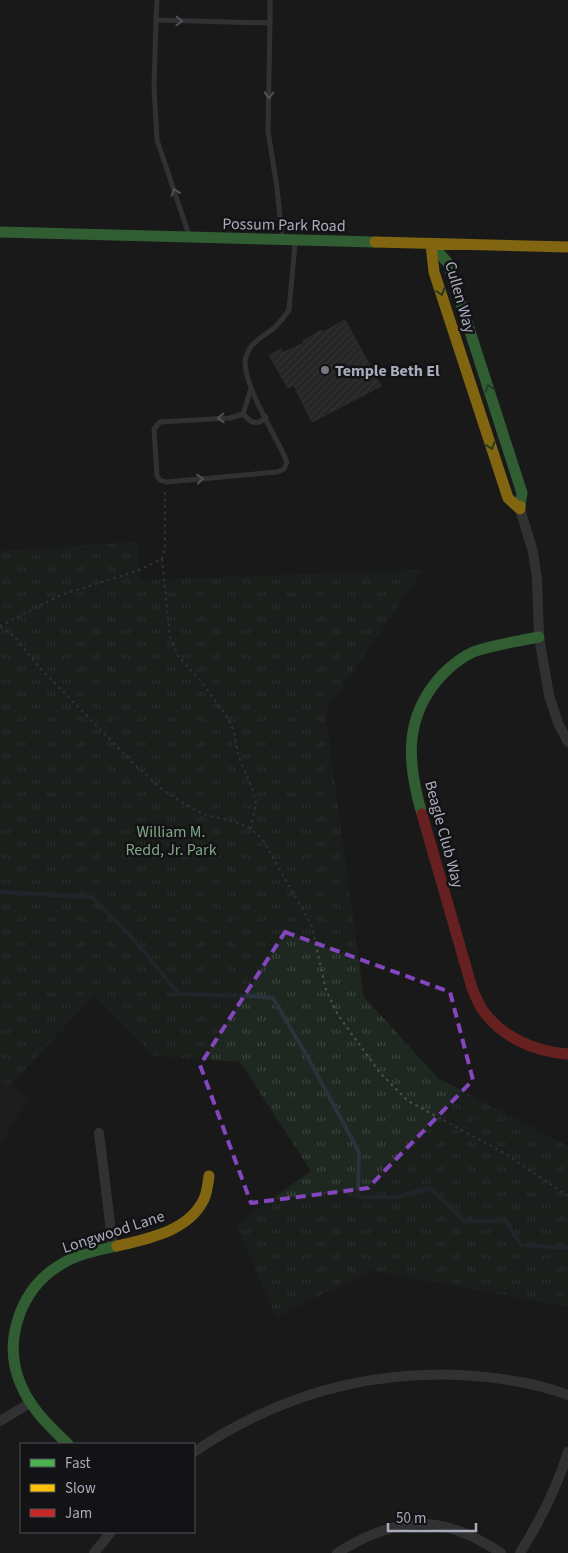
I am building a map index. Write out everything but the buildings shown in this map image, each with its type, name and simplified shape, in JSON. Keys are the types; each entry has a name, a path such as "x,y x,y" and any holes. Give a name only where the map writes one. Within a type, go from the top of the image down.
{"street":[{"name":"Possum Park Road","path":"0,232 568,247"},
{"name":"Cullen Way","path":"431,244 434,272 508,498 520,509"},
{"name":"Cullen Way","path":"431,244 448,263 522,493 520,509 533,552 537,579 538,637 549,695 558,723 568,742"},
{"name":"Beagle Club Way","path":"538,637 478,650 452,665 432,686 420,707 412,732 411,757 416,793 472,988 482,1009 499,1027 518,1040 540,1050 568,1054"},
{"path":"99,1133 113,1247"},
{"name":"Longwood Lane","path":"67,1443 48,1425 30,1403 20,1386 15,1372 15,1330 23,1305 40,1280 61,1264 86,1253 161,1235 175,1229 188,1220 198,1210 208,1194 209,1176"},
{"path":"195,1451 234,1426 283,1403 360,1381 422,1374 471,1376 520,1382 568,1395"},
{"path":"0,1420 30,1403"},
{"path":"520,1553 555,1488 568,1452"},
{"path":"337,1553 354,1542 379,1531 402,1524 428,1524 443,1525 458,1530 486,1543 501,1553"},
{"path":"94,1553 110,1533"}],"lane":[{"path":"157,0 154,87 157,140 190,238"},
{"path":"270,0 268,131 277,188 282,240"},
{"path":"156,20 270,23"},
{"path":"242,414 230,418 160,422 154,429 157,476 160,480 166,482 278,472 284,469 286,462 280,446 251,389 245,363 246,356 253,344 274,328 289,310 295,241"},
{"path":"242,414 251,389"},
{"path":"242,414 249,422 256,424 266,417"}],"path":[{"path":"166,482 165,546 162,559 170,637 178,656 206,687 228,718 234,732 239,758 254,790 256,803 251,829"},
{"path":"0,626 60,595 137,571 162,559"},
{"path":"0,626 11,633 42,670 133,763 164,791 206,815 236,822 251,829 263,840 311,924 326,990 338,1015 380,1073 408,1101 504,1153 568,1196"}],"highlighted area":[{"path":"285,932 450,992 473,1080 368,1188 251,1203 200,1065"}],"shaded area":[{"path":"0,1080 29,1097 0,1144"}],"green space":[{"name":"William M. Redd, Jr. Park","path":"137,542 141,580 423,570 325,712 364,997 438,1078 568,1146 568,1307 372,1270 276,1317 236,1225 311,1171 240,1062 154,1056 94,995 10,1086 0,1080 0,551"}],"waterway":[{"path":"0,892 92,897 129,934 179,994 273,998 359,1152 358,1197 397,1197 430,1188 465,1221 506,1221 521,1245 568,1248"}],"traffic: fast":[{"path":"0,232 375,242"},
{"path":"431,244 448,263 522,493 520,506"},
{"path":"422,814 413,777 412,741 420,707 429,691 446,671 469,654 494,646 539,637"},
{"path":"67,1443 36,1410 21,1385 13,1351 14,1334 18,1318 34,1288 46,1275 60,1265 80,1255 117,1246"}],"traffic: slow":[{"path":"375,242 568,247"},
{"path":"431,244 434,272 508,498 520,509 520,506"},
{"path":"117,1246 167,1232 188,1219 204,1199 209,1176"}],"traffic: jam":[{"path":"422,814 472,988 481,1007 499,1028 520,1041 543,1050 568,1054"}],"place":[{"name":"Temple Beth El","path":"325,370"}]}
